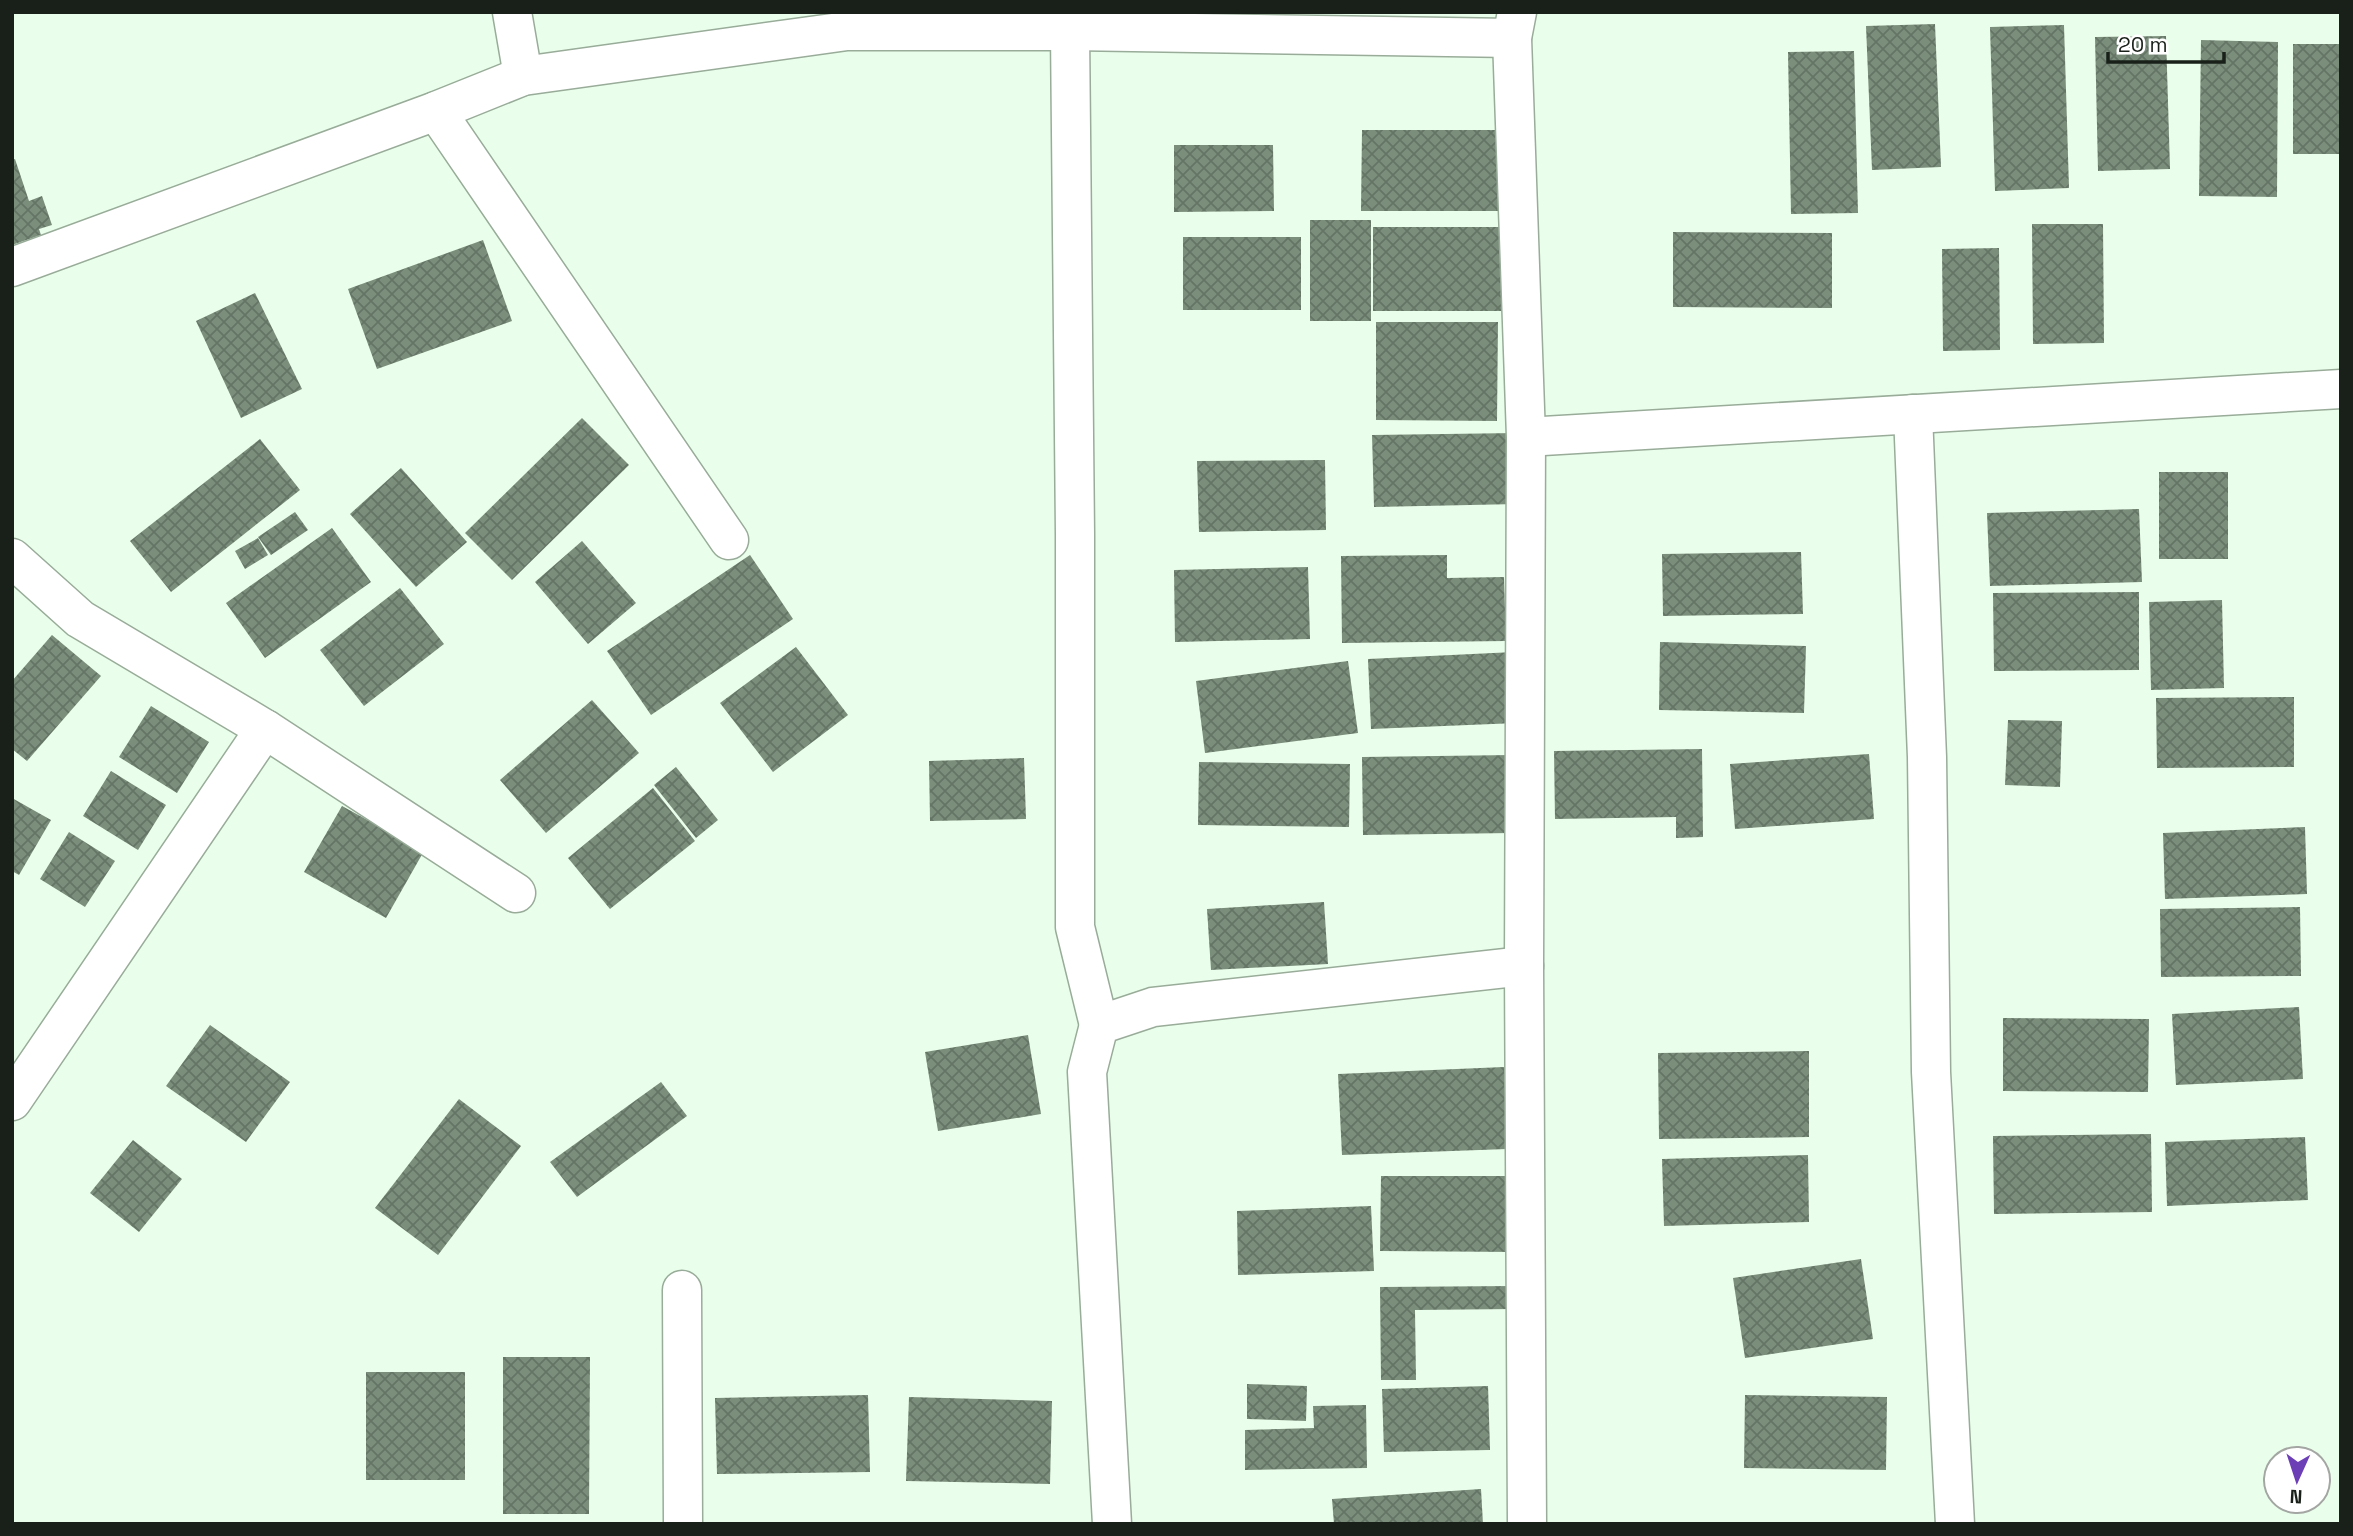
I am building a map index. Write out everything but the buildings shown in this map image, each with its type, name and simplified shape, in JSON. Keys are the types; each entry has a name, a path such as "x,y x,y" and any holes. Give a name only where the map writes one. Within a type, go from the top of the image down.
{"street":[{"path":"512,12 523,76"},
{"path":"12,267 436,111 523,76 847,32 1514,25 1526,437 1524,966 1527,1524"},
{"path":"1069,31 1075,507 1075,927 1099,1025 1087,1072 1112,1524"},
{"path":"436,111 729,540"},
{"path":"1526,437 2341,389"},
{"path":"1913,414 1927,757 1931,1072 1955,1524"},
{"path":"12,558 80,619 265,729 516,893"},
{"path":"12,1101 265,729"},
{"path":"1099,1025 1153,1007 1524,966"},
{"path":"682,1290 683,1524"}]}
